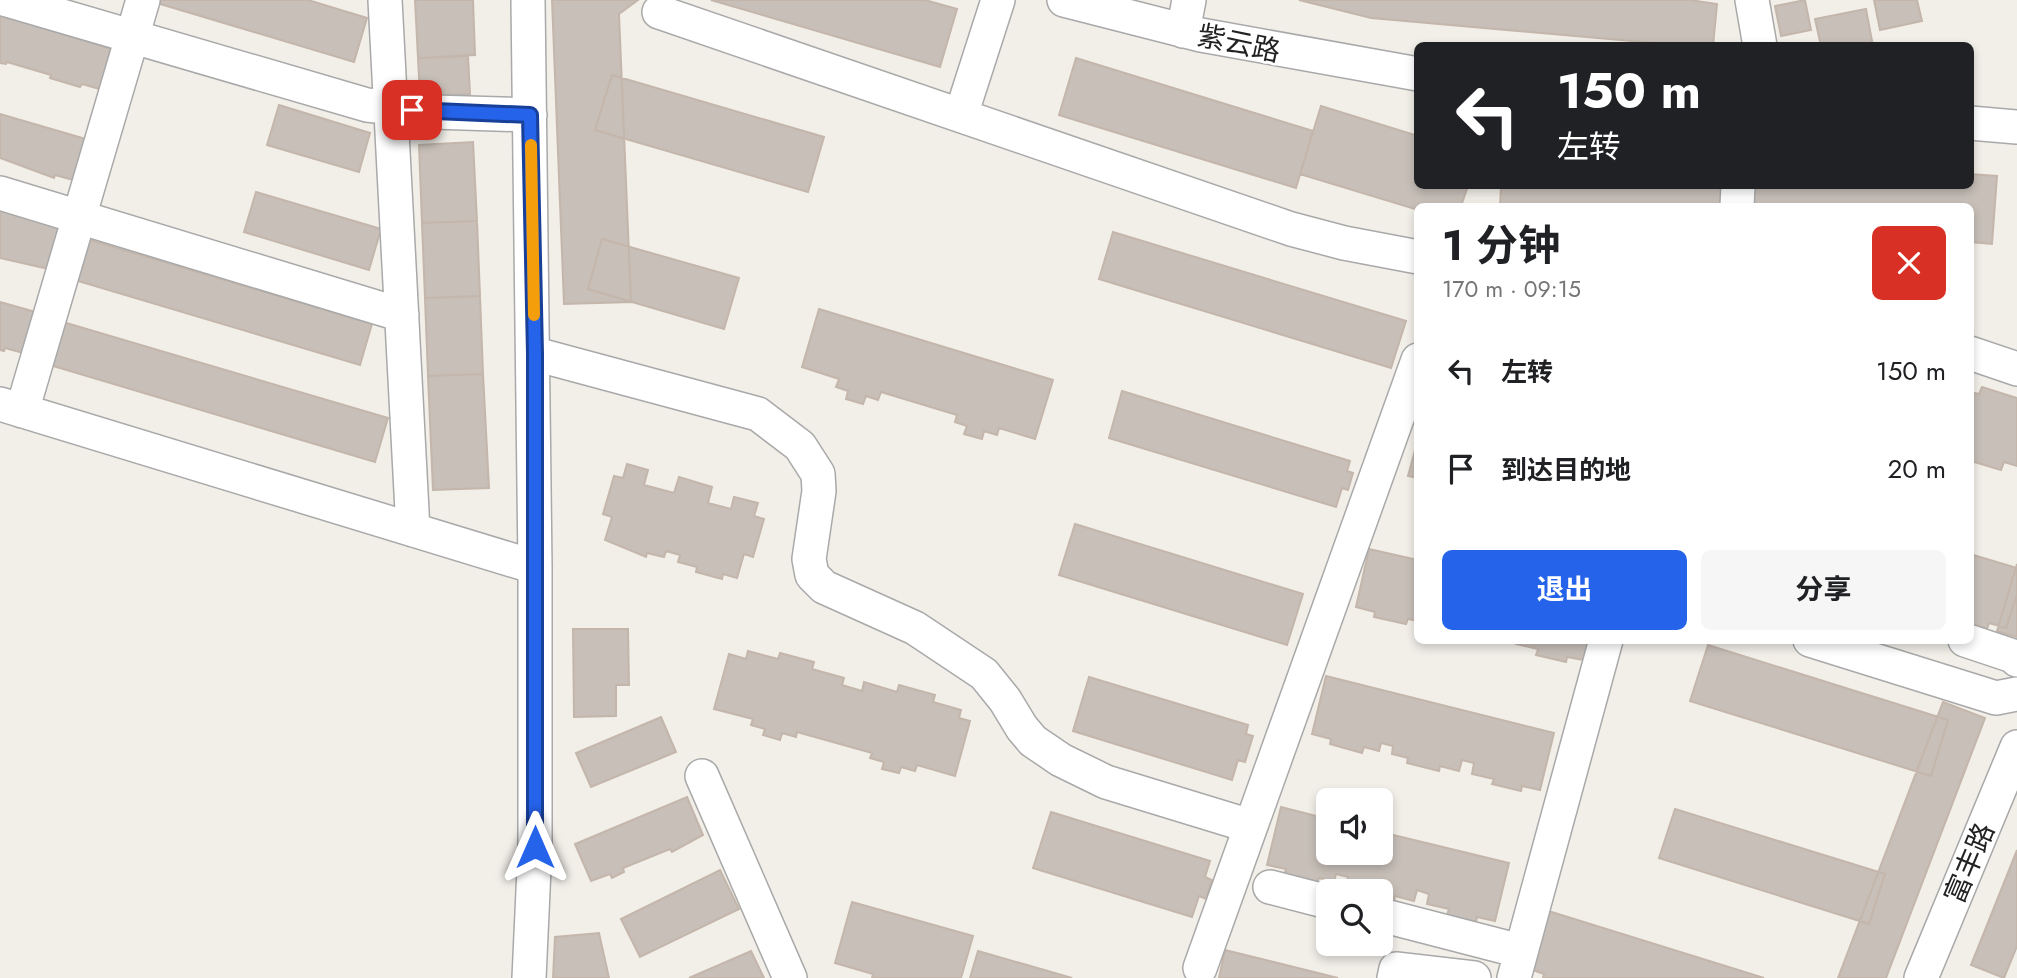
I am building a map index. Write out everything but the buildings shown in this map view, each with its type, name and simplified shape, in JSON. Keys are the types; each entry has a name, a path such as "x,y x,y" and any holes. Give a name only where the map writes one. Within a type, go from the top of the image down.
{"street":[{"path":"7,0 367,105 433,113 530,115"},
{"path":"143,0 79,218 11,407 535,567"},
{"path":"385,0 413,530"},
{"path":"528,0 535,354 535,847 529,978"},
{"path":"961,115 998,0"},
{"name":"紫云路","path":"1064,0 1186,15 1300,55 1414,73"},
{"path":"1752,0 1759,42"},
{"path":"659,12 1291,229 1414,256"},
{"path":"1974,123 2017,127"},
{"path":"0,194 402,315"},
{"path":"535,354 758,414 800,446 818,474 809,559 812,575 824,587 915,628 984,674 1005,700 1022,728 1061,760 1106,782 1250,826"},
{"path":"1974,354 2017,369"},
{"path":"1200,968 1414,371"},
{"path":"1974,643 2013,656 2017,660"},
{"path":"1393,919 1517,965 1605,644"},
{"path":"1823,644 1996,698 2017,694"},
{"name":"富丰路","path":"1921,978 2017,747"},
{"path":"702,776 790,978"},
{"path":"1270,887 1316,899"},
{"path":"1394,978 1396,969 1474,978"}],"slow traffic":[{"path":"531,145 534,315"}],"route":[{"path":"412,110 433,113 530,115 535,354 535,847"}]}
